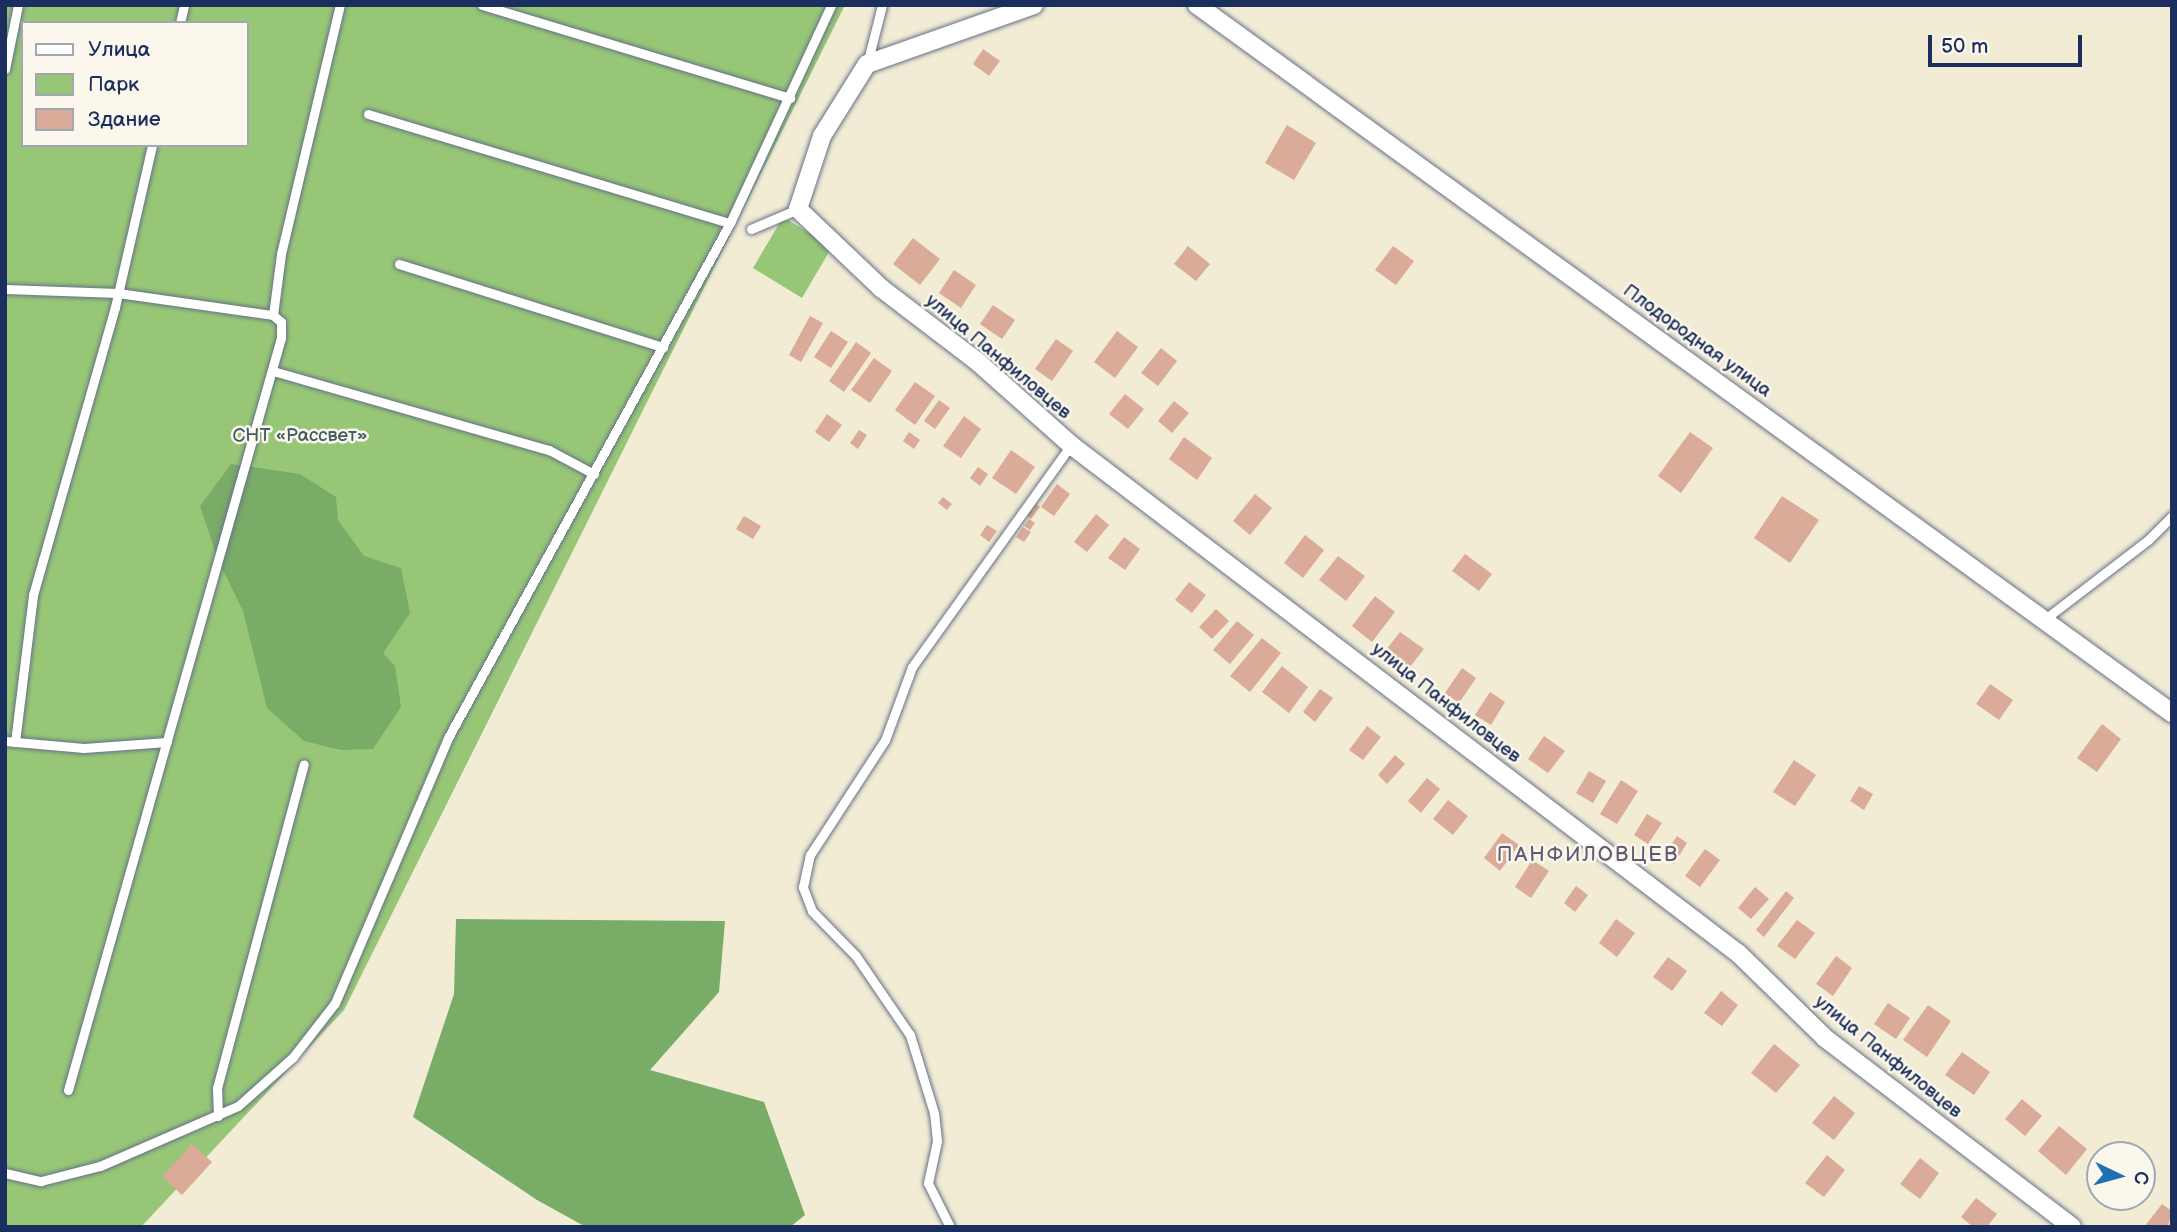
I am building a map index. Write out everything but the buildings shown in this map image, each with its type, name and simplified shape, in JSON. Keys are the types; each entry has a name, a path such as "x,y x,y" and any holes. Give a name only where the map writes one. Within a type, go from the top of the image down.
{"street":[{"path":"797,209 822,136 867,64 1034,5"},
{"name":"Плодородная улица","path":"1197,5 2172,713"},
{"name":"улица Панфиловцев","path":"797,209 881,288 979,363 1071,445 1739,954 1825,1038 2072,1227"}],"lane":[{"path":"5,69 18,5"},
{"path":"273,315 281,254 340,5"},
{"path":"482,5 790,98"},
{"path":"5,1174 41,1181 100,1166 238,1107 293,1057 335,1003 449,736 730,223 831,5"},
{"path":"867,64 883,5"},
{"path":"369,114 730,223"},
{"path":"152,147 118,293 33,595 10,741 84,748 167,742"},
{"path":"751,229 797,209"},
{"path":"399,264 663,347"},
{"path":"5,289 118,293 273,315 281,323 281,338 273,371 68,1090"},
{"path":"273,371 549,450 594,474"},
{"path":"950,1227 928,1182 937,1141 934,1113 910,1035 856,956 812,911 803,887 810,855 885,740 912,667 1071,445"},
{"path":"2045,619 2148,540 2172,516"},
{"path":"218,1115 217,1088 304,764"}],"green space":[{"name":"СНТ «Рассвет»","path":"5,5 845,5 344,1010 141,1227 5,1227"},
{"path":"783,217 832,247 802,298 753,268"},
{"path":"231,464 300,474 336,497 338,520 364,556 401,568 410,613 383,653 395,666 401,707 373,749 341,750 304,741 267,708 243,611 218,560 200,506"},
{"path":"456,919 725,921 719,992 650,1070 764,1102 805,1215 790,1227 586,1227 537,1200 413,1117 454,994"}],"district":[{"name":"ПАНФИЛОВЦЕВ","path":"1588,855"}]}
